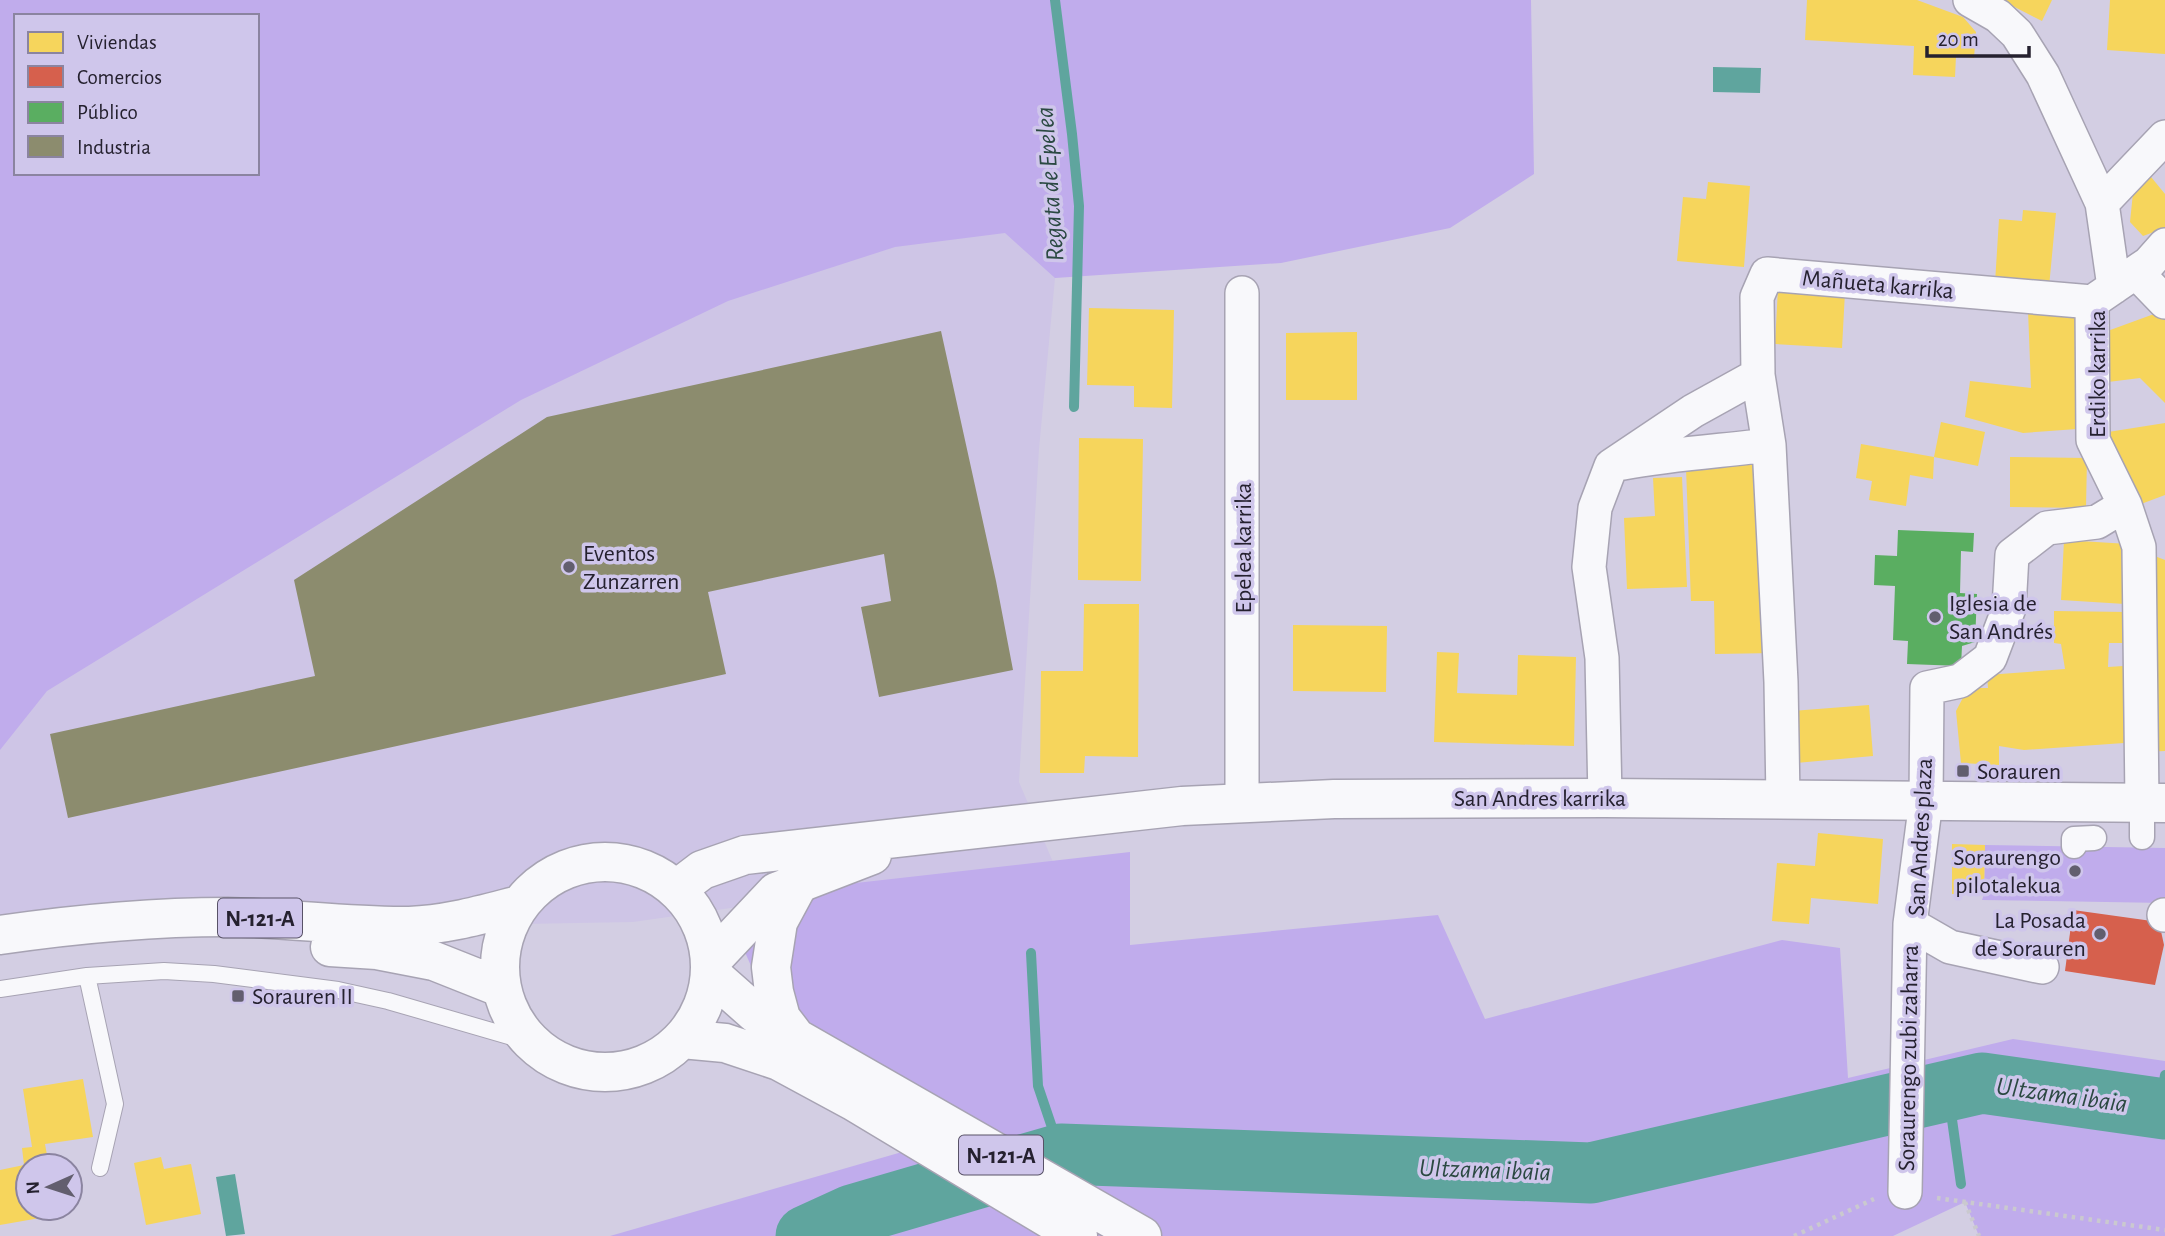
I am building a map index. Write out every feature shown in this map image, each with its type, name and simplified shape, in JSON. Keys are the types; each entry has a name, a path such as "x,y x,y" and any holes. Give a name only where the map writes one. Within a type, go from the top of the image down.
{"main road":[{"name":"San Andres karrika","path":"916,837 1182,806 1334,799 1926,801 2150,815"},
{"path":"711,967 776,892 916,837"},
{"path":"677,889 702,870 745,855 916,837"},
{"name":"N-121-A","path":"594,861 624,862 652,872 677,889 694,910 706,934 711,967 706,998 696,1020 682,1040 664,1055 620,1072 573,1068 552,1058 533,1044 512,1016 502,988 500,956 506,929 519,905 540,884 565,869 594,861"},
{"path":"794,1035 781,1018 771,967 778,922 799,883"},
{"name":"N-121-A","path":"7,926 227,917 411,926 458,920 519,905"},
{"name":"N-121-A","path":"0,958 80,946 165,940 255,941 389,953 434,961 502,988"},
{"name":"N-121-A","path":"711,967 755,1013 794,1035 856,1088 1078,1236"},
{"name":"N-121-A","path":"682,1040 725,1044 856,1088 1142,1236"}],"street":[{"name":"Erdiko karrika","path":"1970,0 1998,16 2017,34 2043,75 2102,204 2114,287 2093,440 2125,505 2139,547 2150,815"},
{"path":"2102,204 2165,137"},
{"path":"2114,287 2149,263 2165,245"},
{"name":"Mañueta karrika","path":"1783,799 1780,668 1769,445 1758,375 1756,297 1767,274 2114,287"},
{"path":"2114,287 2165,303"},
{"name":"Epelea karrika","path":"1242,293 1242,803"},
{"path":"1605,798 1602,658 1589,567 1595,508 1611,466 1674,423 1758,375"},
{"path":"1611,466 1670,455 1769,445"},
{"name":"San Andres plaza","path":"2042,967 1950,947 1910,924 1926,801 1927,688 1960,681 1990,658 2009,608 2012,555 2047,528 2098,522 2125,505"},
{"name":"Soraurengo zubi zaharra","path":"1905,1192 1910,924"}],"lane":[{"path":"0,989 86,976 164,971 202,973 338,990 388,1001 533,1044"},
{"path":"86,976 115,1104 100,1168"}],"path":[{"path":"1794,1236 1879,1197 1905,1192 2165,1230"},
{"path":"1965,1202 1979,1236"}],"shaded area":[{"path":"0,0 1531,0 1534,174 1450,228 1281,263 1055,278 1005,233 895,247 728,301 521,400 47,691 0,750"},
{"path":"1713,67 1761,68 1760,93 1713,92"},
{"path":"1052,173 1055,278 1039,449 1019,782 1053,862 633,922 0,934 0,677 111,476"},
{"name":"Soraurengo pilotalekua","path":"1985,845 2165,848 2165,903 1982,900"},
{"path":"1130,852 1130,945 1438,915 1485,1019 1782,940 1840,948 1848,1078 2013,1039 2165,1061 2165,1236 1979,1236 1965,1202 1893,1236 610,1236 989,1127 860,1075 807,1019 762,991 741,943 776,892"},
{"path":"235,1174 245,1234 226,1236 216,1177"}],"building: Viviendas":[{"path":"1807,0 1917,0 1963,17 1976,32 1974,58 1956,56 1955,77 1913,75 1914,46 1805,40"},
{"path":"2001,0 2052,0 2042,21"},
{"path":"2110,0 2165,0 2165,54 2107,50"},
{"path":"2147,172 2165,194 2165,228 2143,236 2130,222 2134,183"},
{"path":"1708,182 1750,186 1744,267 1677,261 1683,197 1706,199"},
{"path":"2023,210 2056,213 2049,287 1995,283 1999,219 2022,221"},
{"path":"1778,288 1845,292 1842,348 1775,344"},
{"path":"1089,308 1174,310 1172,408 1134,407 1134,386 1087,385"},
{"path":"2028,310 2074,310 2081,390 2077,429 2023,433 1965,417 1970,381 2031,388"},
{"path":"2165,310 2165,403 2140,378 2100,383 2102,333"},
{"path":"1357,332 1357,400 1286,400 1286,333"},
{"path":"1941,422 1985,432 1978,466 1934,457"},
{"path":"2165,423 2165,495 2133,507 2108,432"},
{"path":"1079,438 1143,439 1141,581 1078,580"},
{"path":"1861,444 1934,457 1933,479 1910,475 1906,506 1869,500 1872,481 1856,478"},
{"path":"2010,457 2087,458 2086,508 2010,507"},
{"path":"1767,463 1775,653 1715,654 1714,601 1691,601 1686,468"},
{"path":"1682,477 1687,587 1627,589 1624,518 1655,516 1653,478"},
{"path":"2064,540 2128,544 2125,604 2061,600"},
{"path":"2152,555 2165,560 2165,751 2145,752"},
{"path":"1084,604 1139,604 1138,757 1085,756 1084,773 1040,773 1041,671 1083,671"},
{"path":"2054,611 2128,612 2127,643 2109,643 2108,667 2139,665 2138,742 2024,750 1999,746 1999,765 1961,763 1956,711 1968,688 1988,688 1987,675 2065,669 2061,644 2054,643"},
{"path":"1293,625 1387,626 1386,692 1293,691"},
{"path":"1437,652 1459,653 1457,693 1517,695 1518,655 1576,657 1574,746 1434,742"},
{"path":"1869,705 1873,756 1796,763 1792,711"},
{"path":"1818,833 1883,839 1878,904 1811,898 1809,924 1772,921 1777,863 1815,866"},
{"path":"1952,844 1985,845 1984,894 1952,894"},
{"path":"83,1079 93,1137 45,1144 46,1152 22,1152 22,1148 32,1147 23,1089"},
{"path":"161,1157 164,1169 191,1164 201,1214 146,1225 134,1163"},
{"path":"14,1167 14,1222 17,1222 0,1225 0,1170"}],"building: Comercios":[{"path":"2073,910 2159,922 2164,945 2155,985 2065,971"}],"building: Público":[{"name":"Iglesia de San Andrés","path":"1898,530 1974,533 1973,552 1961,551 1960,593 1977,594 1975,642 1962,646 1961,666 1907,664 1908,641 1893,640 1895,586 1874,585 1875,555 1897,556"}],"building: Industria":[{"name":"Eventos Zunzarren","path":"941,331 1013,670 879,697 861,607 891,601 884,554 708,592 726,674 68,818 50,734 315,676 294,580 547,417"}],"waterway":[{"name":"Regata de Epelea","path":"1055,0 1079,206 1074,407"},
{"name":"Regata de Epelea","path":"1031,953 1038,1086 1061,1154"},
{"path":"2160,1108 2165,1075"},
{"name":"Ultzama ibaia","path":"806,1236 852,1215 1061,1154 1591,1173 1982,1083 2165,1109"},
{"path":"1948,1091 1961,1184"}],"place":[{"name":"Eventos Zunzarren","path":"569,567"},
{"name":"Iglesia de San Andrés","path":"1935,617"},
{"name":"Sorauren","path":"1963,771"},
{"name":"Soraurengo pilotalekua","path":"2075,871"},
{"name":"La Posada de Sorauren","path":"2100,934"},
{"name":"Sorauren II","path":"238,996"}]}
